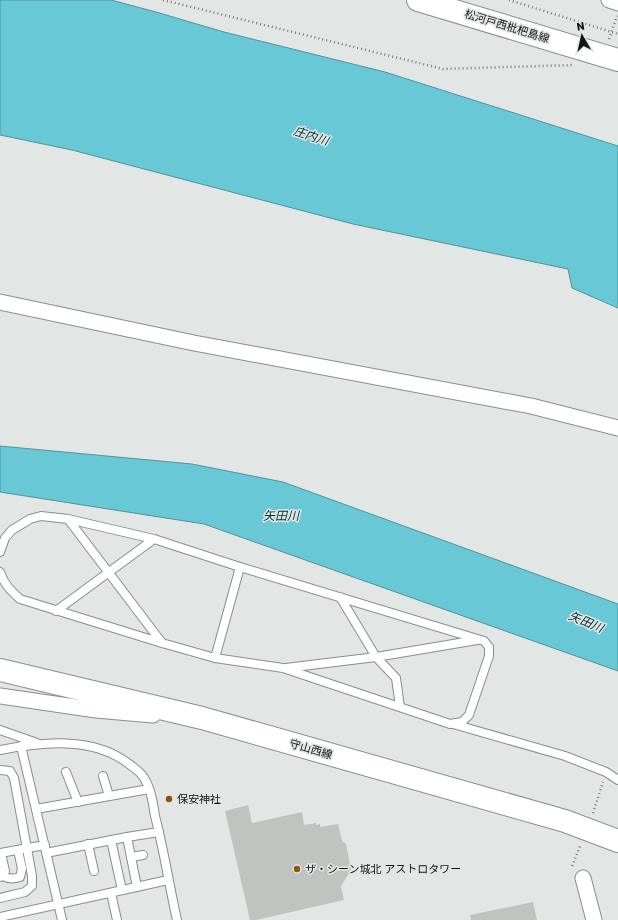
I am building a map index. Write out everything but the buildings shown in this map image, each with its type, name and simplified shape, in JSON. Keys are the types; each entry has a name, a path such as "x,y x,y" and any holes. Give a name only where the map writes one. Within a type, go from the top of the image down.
{"main road":[{"name":"松河戸西枇杷島線","path":"418,0 618,60"},
{"name":"守山西線","path":"0,670 202,718 564,821 618,842"}],"street":[{"path":"609,0 618,3"},
{"path":"0,302 194,343 531,406 618,428"},
{"path":"0,696 96,710 202,718"},
{"path":"583,878 594,920"}],"lane":[{"path":"0,552 5,538 12,530 30,519 41,516 68,519 154,538 479,640 484,642 489,647 489,656 469,715 462,722 450,724"},
{"path":"68,519 162,643"},
{"path":"56,610 154,538"},
{"path":"215,658 240,566"},
{"path":"0,572 2,579 10,591 20,599 215,658 283,668 450,724 565,756 606,772 618,780"},
{"path":"340,597 376,657 396,678 400,707"},
{"path":"283,668 376,657 479,640"},
{"path":"0,730 38,744"},
{"path":"0,750 21,746 59,743 86,746 112,752 137,770 144,778 149,789 177,920"},
{"path":"21,746 62,920"},
{"path":"0,770 3,769 10,771 14,778 22,849 22,869 20,877 14,879 8,879 3,876 0,877"},
{"path":"66,772 78,802"},
{"path":"103,776 109,796"},
{"path":"36,809 149,789"},
{"path":"0,872 5,871 1,853 22,849 46,849 88,844 159,832"},
{"path":"126,837 137,887"},
{"path":"111,840 122,890"},
{"path":"88,844 94,871"},
{"path":"0,898 25,892 32,886 32,876 22,849"},
{"path":"131,857 143,855"},
{"path":"0,917 168,880"},
{"path":"111,893 117,920"}],"path":[{"path":"163,0 443,70 578,65"},
{"path":"509,0 618,34"},
{"path":"612,32 618,13"},
{"path":"572,866 587,830 603,782"}],"water":[{"name":"庄内川","path":"0,0 111,0 224,32 385,72 618,146 618,308 572,288 568,269 353,224 72,150 0,135"},
{"name":"矢田川","path":"0,446 192,464 283,482 618,604 618,671 204,524 0,492"}],"place":[{"name":"保安神社","path":"169,799"},
{"name":"ザ・シーン城北 アストロタワー","path":"297,869"}]}
